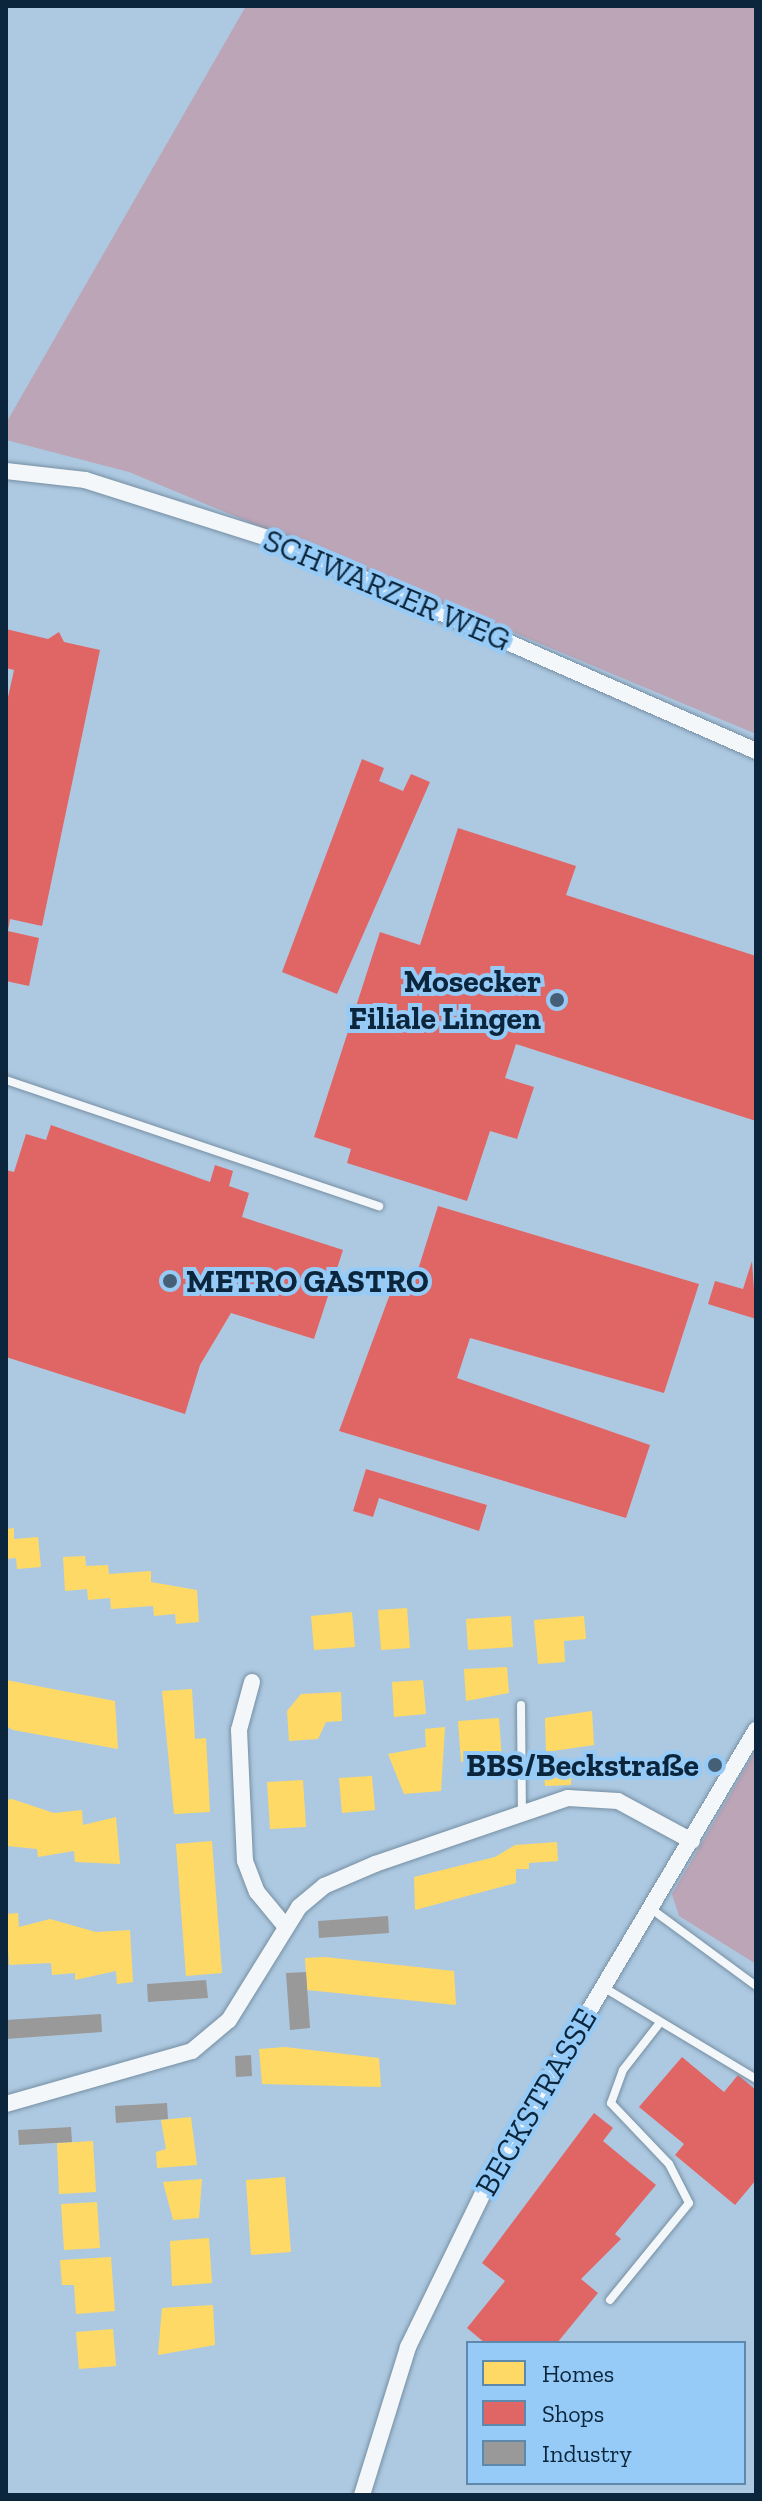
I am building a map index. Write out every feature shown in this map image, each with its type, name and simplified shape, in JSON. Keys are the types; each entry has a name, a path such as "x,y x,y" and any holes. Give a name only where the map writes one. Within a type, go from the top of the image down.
{"street":[{"name":"SCHWARZER WEG","path":"6,471 85,480 277,541 756,751"},
{"path":"252,1682 239,1730 245,1861 257,1892 285,1926"},
{"name":"BECKSTRASSE","path":"362,2495 414,2333 495,2169 756,1730"},
{"path":"6,2104 192,2051 229,2020 285,1926 324,1886 522,1810 568,1798 618,1801 692,1841"}],"lane":[{"path":"6,1080 379,1206"},
{"path":"521,1705 522,1810"},
{"path":"650,1908 756,1986"},
{"path":"602,1987 659,2024 756,2079"},
{"path":"610,2300 689,2203 669,2164 611,2103 623,2070 659,2024"}],"shaded area":[{"path":"246,6 756,6 756,734 129,472 6,440 6,423"},
{"path":"756,1750 756,1964 679,1916 672,1894"}],"building: Homes":[{"path":"14,1528 14,1539 38,1537 41,1567 17,1569 16,1558 6,1559 6,1529"},
{"path":"85,1556 86,1566 108,1565 109,1574 151,1571 151,1582 197,1590 199,1622 176,1624 175,1614 154,1616 153,1606 111,1609 110,1598 88,1600 87,1589 65,1591 63,1557"},
{"path":"407,1608 410,1648 381,1650 378,1610"},
{"path":"352,1612 355,1647 314,1650 311,1616"},
{"path":"511,1616 513,1647 468,1650 466,1619"},
{"path":"584,1616 586,1639 564,1641 565,1662 538,1664 534,1620"},
{"path":"507,1667 509,1693 466,1701 464,1669"},
{"path":"6,1680 115,1701 118,1749 13,1730 6,1726"},
{"path":"423,1680 426,1714 394,1717 392,1682"},
{"path":"192,1689 195,1739 206,1738 210,1812 174,1814 162,1691"},
{"path":"341,1692 342,1721 326,1722 318,1739 289,1741 287,1711 301,1694"},
{"path":"592,1711 594,1745 546,1752 545,1718"},
{"path":"499,1718 502,1759 461,1762 458,1721"},
{"path":"445,1727 441,1791 404,1794 388,1754 426,1747 425,1729"},
{"path":"544,1770 571,1770 571,1785 545,1786"},
{"path":"372,1776 375,1810 342,1813 339,1778"},
{"path":"303,1780 306,1827 270,1829 267,1782"},
{"path":"12,1799 54,1813 82,1810 83,1825 116,1817 120,1864 75,1862 74,1851 38,1857 37,1849 6,1846 6,1800"},
{"path":"212,1841 222,1973 186,1976 176,1844"},
{"path":"557,1842 558,1861 529,1863 529,1869 516,1869 516,1883 415,1910 414,1877 495,1857 515,1845"},
{"path":"18,1913 19,1927 50,1919 96,1932 130,1930 133,1982 117,1984 116,1971 75,1980 75,1973 52,1975 51,1963 9,1965 6,1914"},
{"path":"325,1957 454,1971 456,2005 307,1990 305,1958"},
{"path":"285,2047 379,2058 381,2087 262,2084 259,2049"},
{"path":"191,2117 197,2165 157,2168 156,2152 166,2149 161,2120"},
{"path":"93,2141 96,2192 59,2194 57,2143"},
{"path":"285,2177 291,2252 251,2255 246,2180"},
{"path":"202,2179 199,2218 173,2220 163,2182"},
{"path":"97,2202 100,2248 64,2250 61,2204"},
{"path":"209,2238 212,2283 172,2286 170,2241"},
{"path":"111,2257 115,2311 76,2314 74,2285 62,2285 60,2260"},
{"path":"213,2305 215,2345 158,2355 162,2308"},
{"path":"113,2329 116,2366 79,2369 76,2332"}],"building: Shops":[{"path":"6,629 48,639 59,632 64,642 100,650 42,926 10,919 8,931 39,938 29,986 6,981 6,706 14,670 6,668"},
{"path":"362,759 384,768 379,781 403,791 411,774 430,782 337,994 282,972"},
{"name":"Mosecker Filiale Lingen","path":"458,828 576,866 566,895 756,956 756,1121 516,1044 505,1078 534,1087 517,1139 490,1131 467,1201 347,1163 351,1149 314,1137 380,932 420,945"},
{"name":"METRO GASTRO","path":"51,1125 210,1182 215,1165 233,1171 229,1186 249,1193 242,1217 343,1250 314,1339 231,1313 200,1365 185,1414 6,1357 6,1170 14,1172 26,1134 46,1140"},
{"path":"438,1206 699,1284 664,1393 470,1338 457,1378 650,1445 626,1518 339,1431 393,1286 411,1292"},
{"path":"752,1261 756,1319 708,1304 715,1281 743,1289"},
{"path":"366,1469 487,1505 479,1531 379,1498 373,1517 353,1511"},
{"path":"682,2057 724,2092 738,2075 756,2090 756,2180 735,2205 675,2155 684,2144 639,2107"},
{"path":"594,2113 613,2128 603,2141 656,2185 615,2234 621,2239 581,2279 598,2293 559,2341 483,2341 467,2328 505,2281 482,2263"}],"building: Industry":[{"path":"388,1916 389,1933 319,1938 318,1921"},
{"path":"306,1972 310,2028 290,2030 286,1973"},
{"path":"206,1980 208,1998 148,2002 147,1984"},
{"path":"101,2014 102,2032 6,2039 6,2020"},
{"path":"251,2055 252,2076 236,2077 235,2056"},
{"path":"167,2103 168,2119 116,2123 115,2106"},
{"path":"71,2127 72,2142 19,2145 18,2130"}],"place":[{"name":"Mosecker Filiale Lingen","path":"557,1000"},
{"name":"METRO GASTRO","path":"170,1281"},
{"name":"BBS/Beckstraße","path":"715,1765"}]}
